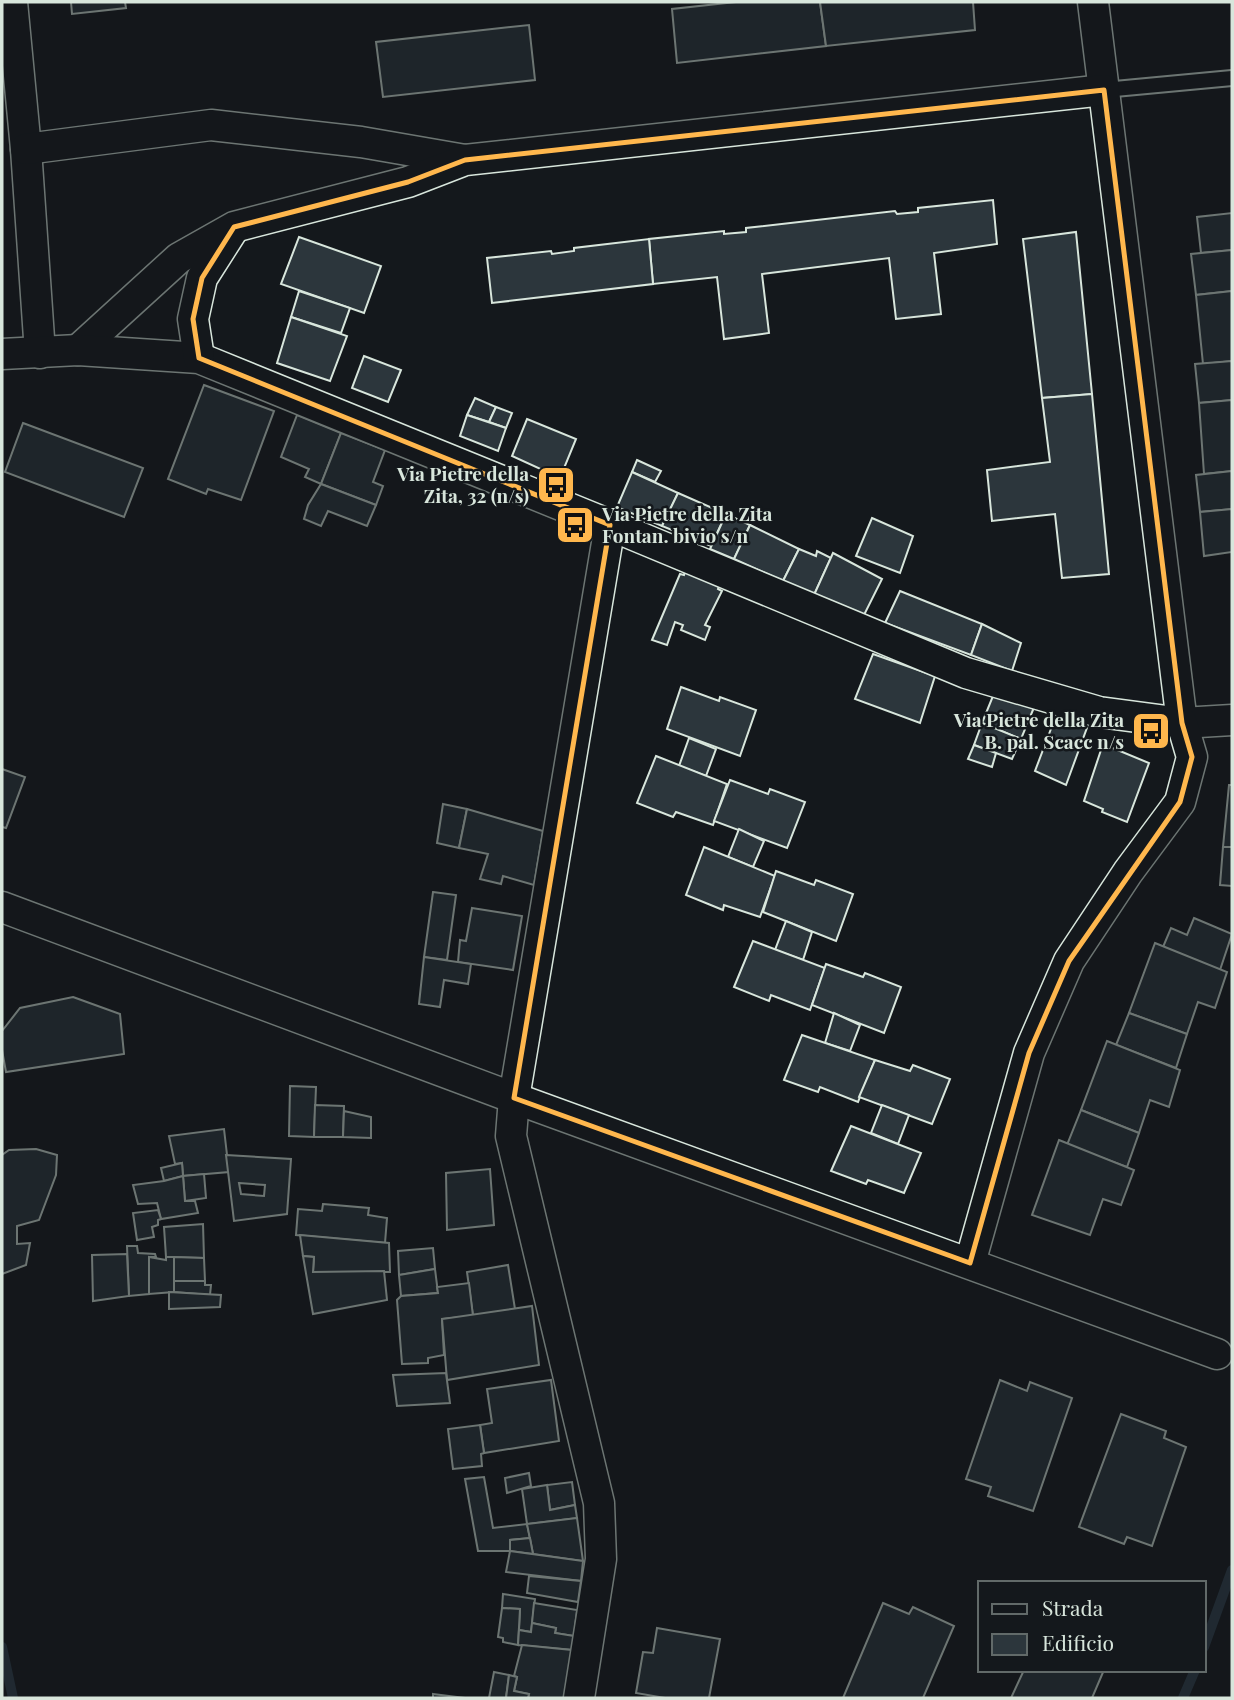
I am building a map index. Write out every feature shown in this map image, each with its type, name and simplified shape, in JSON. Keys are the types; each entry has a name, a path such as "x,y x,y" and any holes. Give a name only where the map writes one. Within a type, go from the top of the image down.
{"street":[{"path":"12,2 26,149 40,353"},
{"path":"970,1263 1029,1053 1069,961 1128,872 1180,802 1192,757 1182,723 1093,2"},
{"path":"78,350 179,258 234,227 408,182 465,160 1104,90"},
{"path":"26,149 211,125 361,142 465,160"},
{"path":"199,359 193,319 202,278 234,227"},
{"path":"2,354 78,350 199,359 966,673 1098,712 1182,723 1232,720"},
{"path":"579,1698 601,1559 599,1503 511,1136 514,1098 610,525"},
{"path":"2,907 514,1098 1217,1354"}],"lane":[{"path":"1104,90 1232,78"}],"highlighted area":[{"path":"1104,90 1182,723 1192,757 1180,802 1069,961 1029,1053 970,1263 514,1098 610,525 199,358 193,319 202,278 234,227 408,182 465,160"}],"building":[{"path":"71,2 125,2 126,8 72,14"},
{"path":"736,2 820,2 826,46 677,63 672,9"},
{"path":"820,2 973,2 975,30 826,46"},
{"path":"529,25 535,80 383,97 376,42"},
{"path":"993,200 997,244 934,253 941,314 896,319 889,258 762,274 769,333 724,339 717,277 653,284 649,239 724,231 724,234 746,232 746,228 895,211 897,214 918,212 918,208"},
{"path":"1232,213 1232,250 1201,253 1197,217"},
{"path":"1076,232 1092,394 1042,398 1023,239"},
{"path":"299,237 381,266 364,313 281,284"},
{"path":"649,239 653,284 492,303 487,258 551,251 552,254 574,251 574,248"},
{"path":"1232,250 1232,291 1196,295 1191,254"},
{"path":"299,291 350,308 341,333 291,317"},
{"path":"1232,291 1232,361 1203,364 1196,295"},
{"path":"291,317 347,336 330,381 277,363"},
{"path":"364,356 401,370 388,402 352,388"},
{"path":"1232,361 1232,400 1199,403 1195,364"},
{"path":"204,385 274,411 241,500 208,489 206,494 168,479"},
{"path":"1092,394 1109,574 1062,578 1055,514 992,521 987,470 1050,462 1042,398"},
{"path":"475,398 496,407 489,422 467,415"},
{"path":"1232,400 1232,471 1204,474 1199,403"},
{"path":"496,407 512,413 506,428 489,422"},
{"path":"297,415 341,433 321,484 305,477 309,469 281,457"},
{"path":"467,415 506,428 498,451 460,436"},
{"path":"527,419 576,439 560,478 512,456"},
{"path":"23,423 143,468 124,517 5,472"},
{"path":"341,433 385,450 373,482 383,486 376,505 321,484"},
{"path":"637,460 661,471 655,482 632,472"},
{"path":"1232,471 1232,509 1200,512 1196,475"},
{"path":"632,472 678,493 662,526 617,507"},
{"path":"321,484 376,505 367,526 328,511 321,526 304,519 308,505"},
{"path":"678,493 726,514 711,546 662,526"},
{"path":"1232,509 1232,552 1204,556 1200,512"},
{"path":"726,514 750,525 734,559 710,549"},
{"path":"872,518 913,536 900,573 856,556"},
{"path":"750,525 799,549 783,581 734,559"},
{"path":"799,549 816,556 817,551 831,558 814,595 783,581"},
{"path":"833,553 882,579 864,615 814,595"},
{"path":"685,571 719,586 718,589 722,591 705,625 710,627 705,640 681,630 683,625 675,622 667,645 652,640 680,574 684,575"},
{"path":"900,591 982,624 971,655 885,623"},
{"path":"982,624 1021,643 1012,671 971,655"},
{"path":"873,654 935,676 920,723 855,699"},
{"path":"681,687 719,701 720,697 756,710 740,756 667,729"},
{"path":"995,691 1035,705 1021,739 982,723"},
{"path":"1057,713 1088,725 1066,785 1035,771"},
{"path":"982,723 1021,739 1012,759 974,745"},
{"path":"689,738 716,749 706,776 679,766"},
{"path":"1103,744 1149,763 1127,822 1084,801"},
{"path":"974,745 996,753 992,767 968,759"},
{"path":"656,756 727,784 713,825 676,812 673,817 637,803"},
{"path":"2,769 25,777 6,828 2,827"},
{"path":"730,780 768,794 770,789 805,802 787,848 714,821"},
{"path":"1229,785 1232,785 1232,847 1223,847"},
{"path":"443,804 467,809 459,848 437,843"},
{"path":"467,809 543,831 534,885 503,876 501,884 480,879 488,854 459,848"},
{"path":"739,829 764,841 753,867 728,857"},
{"path":"704,847 775,876 760,917 724,905 723,910 686,895"},
{"path":"1223,847 1232,847 1232,886 1220,885"},
{"path":"776,871 814,885 816,880 853,894 836,941 763,912"},
{"path":"433,892 456,895 447,960 424,957"},
{"path":"472,908 522,916 513,970 458,962 460,940 466,941"},
{"path":"1194,918 1232,934 1220,970 1163,947 1171,928 1187,935"},
{"path":"786,921 812,932 803,960 775,950"},
{"path":"753,941 825,968 810,1010 771,995 769,1001 734,987"},
{"path":"1155,943 1227,972 1215,1008 1198,1002 1187,1034 1129,1013"},
{"path":"424,957 471,964 468,984 444,980 440,1007 419,1004"},
{"path":"826,964 863,977 865,973 901,987 884,1033 812,1005"},
{"path":"73,997 120,1014 124,1054 6,1072 2,1031 20,1008"},
{"path":"834,1013 860,1025 850,1051 825,1043"},
{"path":"1129,1013 1187,1034 1176,1068 1116,1045"},
{"path":"802,1035 875,1060 858,1102 820,1087 818,1092 784,1080"},
{"path":"1107,1041 1180,1070 1169,1107 1150,1100 1139,1133 1081,1110"},
{"path":"875,1060 910,1071 913,1065 950,1079 932,1124 859,1097"},
{"path":"290,1086 316,1087 314,1137 289,1136"},
{"path":"315,1105 344,1106 343,1137 314,1137"},
{"path":"882,1105 909,1115 898,1144 871,1133"},
{"path":"1081,1110 1139,1133 1127,1167 1067,1145"},
{"path":"344,1111 371,1117 371,1138 343,1137"},
{"path":"851,1126 921,1153 904,1193 868,1180 866,1184 831,1171"},
{"path":"224,1129 229,1172 183,1176 182,1163 175,1164 169,1136"},
{"path":"1059,1140 1134,1170 1121,1205 1103,1199 1090,1235 1032,1215"},
{"path":"36,1149 57,1155 56,1175 39,1220 17,1226 17,1244 30,1243 26,1265 2,1274 2,1155 9,1150"},
{"path":"226,1155 291,1159 287,1214 234,1221","holes":["239,1183 265,1185 264,1196 241,1194"]},
{"path":"182,1163 183,1176 164,1181 161,1168"},
{"path":"490,1169 494,1225 447,1230 446,1173"},
{"path":"204,1174 206,1198 185,1201 183,1176"},
{"path":"183,1176 185,1201 195,1201 198,1213 161,1219 157,1203 138,1204 133,1185"},
{"path":"323,1204 369,1208 368,1215 387,1218 385,1243 296,1235 298,1209 322,1211"},
{"path":"158,1210 161,1219 158,1220 158,1225 152,1227 154,1237 137,1240 133,1213"},
{"path":"203,1224 204,1258 166,1257 164,1227"},
{"path":"300,1235 389,1243 390,1272 313,1272 314,1257 303,1256"},
{"path":"127,1246 137,1246 138,1253 155,1254 156,1257 149,1257 149,1294 129,1296"},
{"path":"433,1248 435,1269 399,1275 398,1251"},
{"path":"127,1254 129,1296 93,1301 92,1255"},
{"path":"303,1256 314,1257 313,1272 384,1271 387,1300 313,1314"},
{"path":"149,1257 166,1260 166,1257 174,1257 174,1292 149,1294"},
{"path":"174,1257 204,1258 205,1281 174,1281"},
{"path":"508,1265 515,1309 473,1316 467,1272"},
{"path":"435,1269 438,1293 401,1296 399,1275"},
{"path":"174,1281 205,1281 205,1285 211,1285 210,1295 174,1292"},
{"path":"469,1283 473,1316 442,1319 444,1355 428,1358 428,1363 402,1364 397,1300 401,1296 438,1293 437,1287"},
{"path":"169,1292 221,1295 220,1307 169,1309"},
{"path":"532,1306 539,1365 447,1380 442,1319"},
{"path":"446,1373 450,1403 397,1406 393,1375"},
{"path":"551,1380 559,1441 484,1453 480,1425 492,1423 487,1389"},
{"path":"1000,1380 1027,1391 1030,1382 1072,1398 1033,1511 988,1496 991,1487 966,1479"},
{"path":"1121,1414 1166,1431 1164,1438 1186,1447 1152,1546 1127,1537 1124,1544 1079,1527"},
{"path":"480,1425 484,1453 481,1454 482,1466 453,1469 448,1429"},
{"path":"529,1473 531,1486 507,1493 505,1478"},
{"path":"484,1477 493,1528 527,1524 530,1538 510,1540 510,1551 478,1551 465,1479"},
{"path":"572,1482 575,1505 550,1510 547,1485"},
{"path":"547,1485 550,1510 575,1505 577,1518 527,1524 522,1489"},
{"path":"577,1518 583,1561 533,1554 527,1524"},
{"path":"530,1538 533,1554 510,1551 510,1540"},
{"path":"510,1551 583,1561 581,1581 506,1572"},
{"path":"529,1576 581,1581 578,1602 527,1593"},
{"path":"503,1594 535,1599 531,1632 519,1630 520,1609 502,1608"},
{"path":"534,1603 577,1610 574,1636 555,1633 556,1628 532,1623"},
{"path":"883,1603 909,1614 913,1607 954,1626 923,1698 843,1698"},
{"path":"502,1608 520,1609 518,1645 503,1642 503,1638 498,1637"},
{"path":"532,1623 556,1628 555,1633 574,1636 572,1650 518,1645 519,1630 531,1632"},
{"path":"657,1628 720,1639 709,1698 665,1698 636,1693 643,1652 653,1653"},
{"path":"522,1645 572,1650 566,1698 528,1698 529,1694 514,1691 517,1677 514,1676"},
{"path":"494,1672 509,1675 506,1698 489,1698"},
{"path":"1023,1672 1103,1672 1092,1698 1011,1698"},
{"path":"509,1675 517,1677 514,1691 529,1694 528,1698 506,1698"},
{"path":"433,1694 465,1698 433,1698"}],"waterway":[{"path":"1206,1642 1232,1570"},
{"path":"2,1647 13,1698"},
{"path":"1183,1698 1194,1672"}],"place":[{"name":"Via Pietre della Zita, 32 (n/s)","path":"556,485"},
{"name":"Via Pietre della Zita Fontan. bivio s/n","path":"575,525"},
{"name":"Via Pietre della Zita B. pal. Scacc n/s","path":"1151,731"}]}
